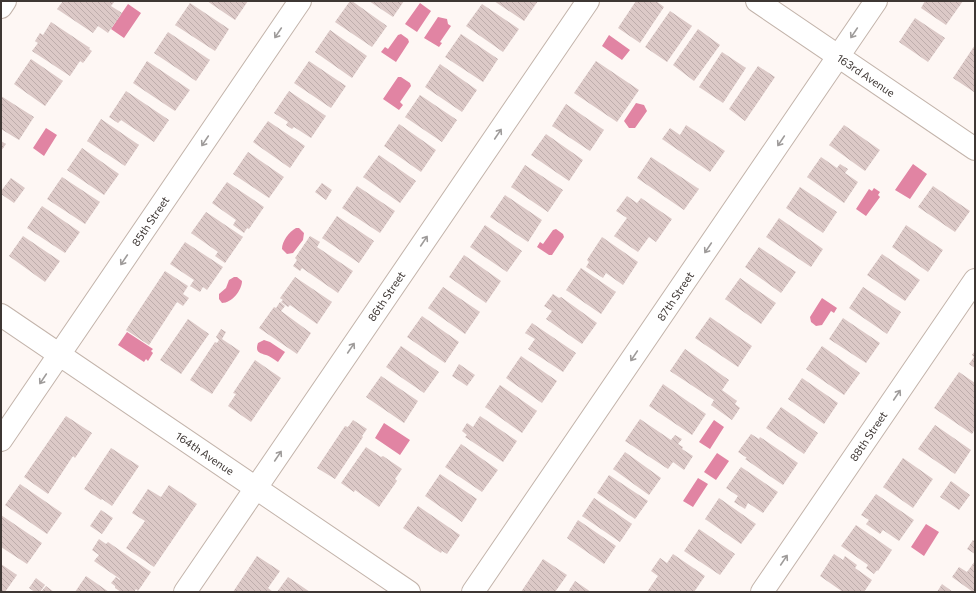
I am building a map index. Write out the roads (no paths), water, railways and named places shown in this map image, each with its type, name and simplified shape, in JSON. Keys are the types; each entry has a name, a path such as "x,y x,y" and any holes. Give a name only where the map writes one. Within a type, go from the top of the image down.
{"street":[{"path":"1,7 5,1"},
{"name":"85th Street","path":"1,440 300,1"},
{"name":"86th Street","path":"185,592 588,1"},
{"name":"163rd Avenue","path":"757,1 975,149"},
{"name":"87th Street","path":"473,592 876,1"},
{"name":"88th Street","path":"762,592 975,280"},
{"name":"164th Avenue","path":"1,314 409,592"}]}
